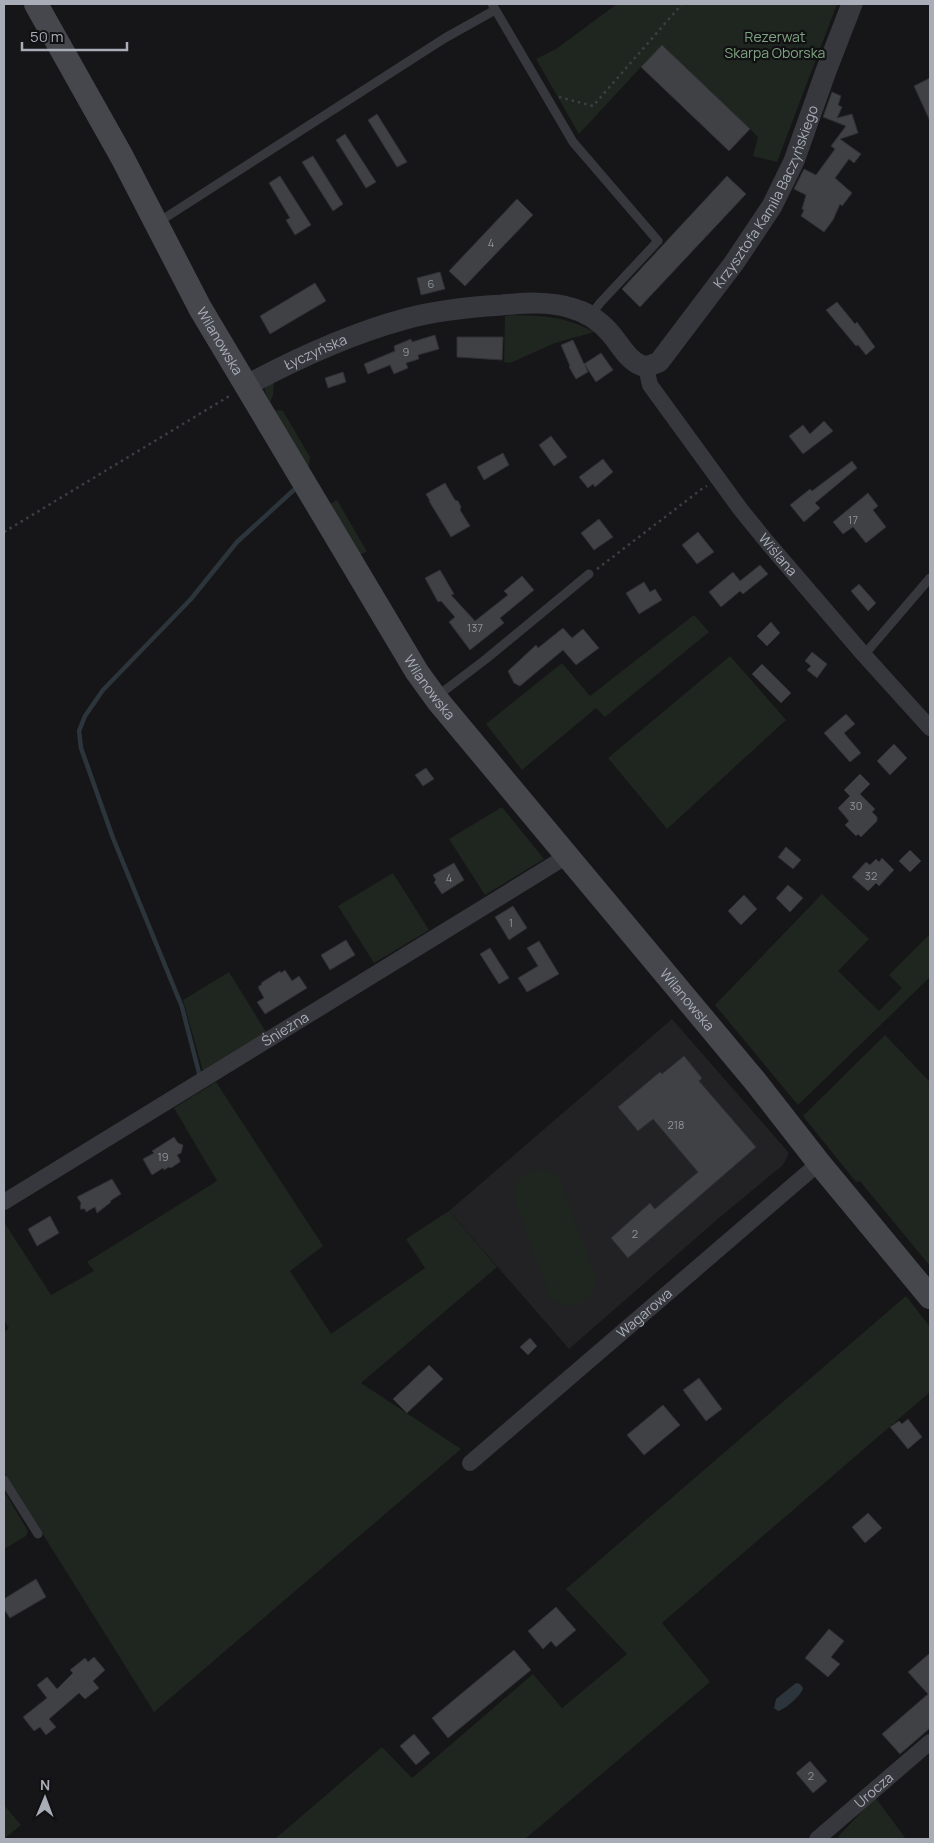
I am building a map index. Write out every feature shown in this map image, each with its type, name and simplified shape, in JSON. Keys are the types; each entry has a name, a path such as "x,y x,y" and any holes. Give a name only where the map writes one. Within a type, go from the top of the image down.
{"main road":[{"name":"Wilanowska","path":"36,4 122,157 200,308 397,641 436,697 755,1081 819,1163 930,1297"}],"street":[{"name":"Krzysztofa Kamila Baczyńskiego","path":"646,367 659,362 664,356 745,248 772,206 794,161 852,4"},
{"name":"Łyczyńska","path":"247,385 271,372 367,331 406,319 458,308 533,303 570,307 590,316 610,333 634,362 646,367"},
{"name":"Wiślana","path":"646,367 650,385 767,542 864,655 930,728"},
{"name":"Śnieżna","path":"4,1202 567,856"},
{"name":"Wagarowa","path":"470,1463 819,1163"},
{"name":"Urocza","path":"817,1839 930,1742"}],"lane":[{"path":"156,224 494,7 574,142 658,241 590,316"},
{"path":"436,697 486,659 589,574"},
{"path":"864,655 930,578"},
{"path":"4,1480 38,1534"}],"path":[{"path":"548,98 558,97 593,106 682,4"},
{"path":"4,532 247,385"},
{"path":"589,574 702,488 718,478"}],"shaded area":[{"path":"672,1019 789,1153 783,1165 720,1217 569,1349 449,1211"},
{"path":"796,1683 800,1684 803,1688 800,1694 781,1710 778,1711 774,1708 776,1699"}],"green space":[{"name":"Rezerwat Skarpa Oborska","path":"617,4 837,4 777,162 753,156 758,137 750,129 641,67 579,134 536,59 556,49"},
{"path":"505,316 564,320 594,332 555,343 510,363 504,362"},
{"path":"274,381 273,395 270,403 265,391 265,385"},
{"path":"274,411 283,411 310,457 308,472"},
{"path":"337,500 366,552 357,556 328,505"},
{"path":"694,615 709,632 605,717 596,708 522,770 486,724 562,663 590,696"},
{"path":"730,656 786,720 667,829 608,758"},
{"path":"502,807 544,859 485,895 449,839"},
{"path":"393,873 429,930 374,963 338,906"},
{"path":"822,894 869,939 838,971 879,1011 902,988 889,975 930,934 930,977 798,1105 715,1005"},
{"path":"229,972 266,1032 203,1071 183,1000"},
{"path":"885,1035 930,1082 930,1266 860,1181 856,1182 803,1116"},
{"path":"216,1082 323,1246 290,1271 331,1334 425,1268 406,1239 449,1211 497,1267 361,1383 461,1449 154,1712 4,1472 4,1332 9,1328 4,1320 4,1222 51,1295 94,1271 87,1262 217,1181 174,1108"},
{"path":"534,1170 547,1170 559,1177 595,1275 595,1284 592,1292 586,1299 571,1306 555,1302 549,1295 515,1200 515,1190 519,1181 525,1174"},
{"path":"906,1296 930,1327 930,1392 662,1623 710,1682 525,1839 275,1839 382,1747 412,1778 533,1674 562,1708 627,1654 566,1589"},
{"path":"4,1491 28,1531 26,1536 4,1549"},
{"path":"875,1797 906,1839 840,1839 838,1837"},
{"path":"4,1805 21,1825 4,1839"}],"building":[{"path":"662,45 750,129 729,151 641,67"},
{"path":"930,78 930,121 914,86"},
{"path":"832,92 841,96 838,105 842,107 837,118 852,114 858,133 840,139 861,154 854,163 849,159 835,178 852,193 842,206 840,204 833,220 824,232 801,216 804,210 802,209 806,195 794,189 804,169 816,175 835,149 831,146 846,126 823,117"},
{"path":"377,114 407,162 397,167 368,120"},
{"path":"345,134 376,182 366,188 336,140"},
{"path":"313,156 343,204 333,211 302,162"},
{"path":"280,176 311,225 295,235 286,220 290,218 269,183"},
{"path":"727,176 746,194 640,307 622,289"},
{"path":"517,199 533,215 465,286 449,271"},
{"path":"440,272 445,289 421,295 417,278"},
{"path":"315,283 326,301 270,334 260,316"},
{"path":"837,302 855,324 857,322 875,347 866,355 826,310"},
{"path":"435,335 439,349 418,355 419,359 406,363 408,368 394,374 390,365 368,374 364,364 395,351 394,346 411,339 412,342"},
{"path":"457,337 503,337 502,360 457,357"},
{"path":"573,340 584,364 601,353 613,370 596,382 585,365 588,372 576,379 569,367 561,345"},
{"path":"343,372 346,382 328,388 325,378"},
{"path":"824,421 833,431 803,454 789,436 803,425 810,434"},
{"path":"551,436 567,457 554,466 539,445"},
{"path":"503,453 509,465 484,480 477,467"},
{"path":"603,459 613,472 595,487 593,484 588,488 579,477"},
{"path":"852,461 857,468 815,503 820,508 804,522 790,505"},
{"path":"445,483 455,500 458,501 461,507 460,510 470,526 451,537 426,494"},
{"path":"868,493 878,506 873,510 886,527 866,543 853,527 843,534 833,522"},
{"path":"599,519 613,537 594,550 581,533"},
{"path":"698,532 714,552 697,564 682,545"},
{"path":"760,565 768,574 743,594 740,591 721,607 709,592 733,572 740,581"},
{"path":"440,570 454,594 451,595 475,621 508,595 504,591 522,576 534,590 500,618 504,623 470,650 449,622 455,617 441,601 438,602 425,578"},
{"path":"644,582 650,592 655,589 662,600 639,614 626,593"},
{"path":"859,584 876,603 868,611 851,591"},
{"path":"771,622 780,633 767,646 757,636"},
{"path":"563,628 572,638 583,629 599,648 576,665 563,650 520,686 514,683 508,671 536,645 538,648"},
{"path":"812,652 827,664 817,678 807,670 811,666 805,661"},
{"path":"762,664 791,693 781,703 752,674"},
{"path":"846,714 855,724 844,733 861,753 850,762 824,733"},
{"path":"894,744 907,758 890,775 877,761"},
{"path":"426,768 434,779 423,786 415,775"},
{"path":"860,774 870,784 860,794 875,809 872,812 877,817 877,821 861,837 858,834 856,836 845,825 849,821 838,808 850,796 844,790"},
{"path":"786,847 801,860 793,869 778,857"},
{"path":"910,850 921,861 910,872 899,861"},
{"path":"882,858 894,870 879,886 876,883 868,891 852,877 866,862 870,865 876,859 879,862"},
{"path":"454,863 464,880 442,894 434,882 436,880 433,875"},
{"path":"788,885 803,898 790,912 776,898"},
{"path":"744,895 757,909 741,925 728,911"},
{"path":"513,906 527,928 509,940 495,917"},
{"path":"346,940 355,955 330,970 321,955"},
{"path":"539,941 559,974 527,992 518,978 538,966 527,948"},
{"path":"490,948 509,978 499,984 480,954"},
{"path":"285,970 292,981 299,976 307,988 265,1014 257,1002 264,998 258,987 280,971 281,973"},
{"path":"684,1056 702,1078 699,1081 756,1147 628,1258 611,1238 650,1203 655,1209 698,1172 653,1119 638,1131 618,1107 660,1072 662,1074"},
{"path":"174,1137 178,1143 183,1145 181,1153 177,1155 180,1162 171,1168 169,1167 164,1170 163,1168 152,1175 143,1159"},
{"path":"112,1179 121,1194 97,1213 95,1207 86,1212 85,1209 80,1209 81,1203 77,1197"},
{"path":"50,1216 59,1233 37,1246 28,1229"},
{"path":"530,1338 537,1346 528,1355 520,1347"},
{"path":"429,1365 443,1379 407,1413 393,1399"},
{"path":"699,1378 722,1409 706,1421 683,1390"},
{"path":"663,1405 680,1425 644,1455 627,1435"},
{"path":"908,1419 922,1437 908,1449 890,1427 899,1421 902,1424"},
{"path":"868,1513 882,1528 865,1543 852,1527"},
{"path":"36,1579 46,1597 10,1618 4,1609 4,1599"},
{"path":"556,1607 576,1630 556,1647 551,1641 543,1649 528,1631"},
{"path":"829,1629 844,1641 831,1657 840,1664 828,1677 805,1658"},
{"path":"514,1650 531,1670 448,1738 432,1718"},
{"path":"930,1653 930,1728 900,1754 882,1734 928,1694 908,1672"},
{"path":"94,1657 105,1670 93,1681 99,1688 85,1699 79,1693 49,1719 56,1727 46,1735 40,1727 34,1731 23,1717 47,1698 37,1685 47,1677 57,1689 73,1673 70,1670 85,1658 88,1662"},
{"path":"414,1734 430,1753 416,1765 400,1746"},
{"path":"810,1761 827,1781 813,1793 796,1773"}],"waterway":[{"path":"199,1073 182,1007 113,838 81,748 79,731 85,716 103,690 191,599 237,542 296,488"}]}
